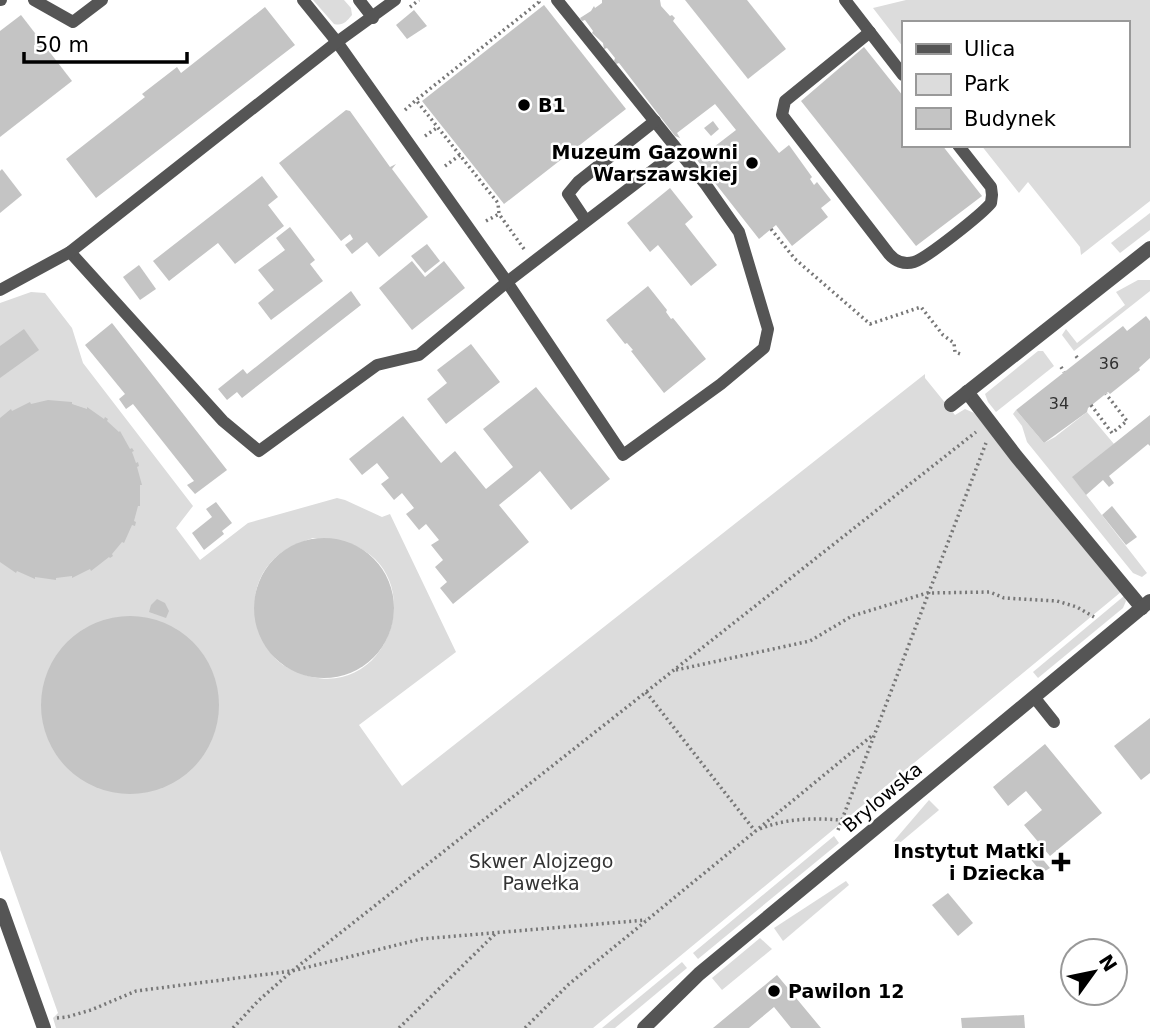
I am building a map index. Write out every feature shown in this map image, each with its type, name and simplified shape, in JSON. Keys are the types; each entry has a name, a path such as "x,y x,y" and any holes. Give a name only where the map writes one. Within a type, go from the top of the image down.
{"street":[{"path":"951,405 1150,248"},
{"path":"967,392 1016,456 1146,605"},
{"name":"Brylowska","path":"644,1028 699,974 1146,605"},
{"path":"0,905 48,1023"}],"lane":[{"path":"34,0 73,22 102,0"},
{"path":"303,0 337,42 507,282 623,455 721,384 764,348 768,329 738,232 706,185 557,0"},
{"path":"359,0 373,18"},
{"path":"0,290 70,252 337,42 395,0"},
{"path":"851,2 902,74"},
{"path":"870,32 788,99 782,108 782,115 897,261 907,263 923,258 990,203 991,187 960,147"},
{"path":"586,221 568,194 578,182 655,121"},
{"path":"70,252 223,421 259,451 377,365 419,355 507,282 678,150"},
{"path":"1034,697 1054,722"}],"path":[{"path":"408,9 419,0"},
{"path":"405,110 539,2 538,0"},
{"path":"416,100 498,203 499,214 534,262"},
{"path":"395,106 405,110 411,119"},
{"path":"418,128 424,137 438,127"},
{"path":"438,157 445,166 460,155"},
{"path":"482,220 486,222 499,214"},
{"path":"771,229 795,260 870,324 921,307 943,335 954,343 955,352 963,355"},
{"path":"1091,405 1112,433 1127,421 1106,394"},
{"path":"233,1028 292,971 981,428"},
{"path":"838,830 988,437"},
{"path":"674,670 810,641 852,616 927,593 990,592 1004,598 1057,601 1077,607 1094,617"},
{"path":"646,692 755,831"},
{"path":"524,1028 569,984 874,734"},
{"path":"755,831 789,821 841,820"},
{"path":"48,1023 91,1010 136,991 292,971 421,939 646,920"},
{"path":"399,1028 496,932"}],"green space":[{"path":"313,0 344,0 351,8 352,15 344,23 334,24"},
{"path":"906,0 1150,0 1150,201 1081,255 1080,247 1028,182 1019,193 983,147 1129,147 1129,21 902,21 902,46 873,8"},
{"path":"1150,213 1150,230 1120,253 1111,243"},
{"path":"1138,280 1150,280 1150,291 1074,351 1062,335 1066,329 1077,343 1125,305 1116,292"},
{"name":"Skwer Alojzego Pawełka","path":"31,292 45,293 72,328 83,363 193,506 176,528 200,560 248,523 337,498 382,517 390,514 456,652 359,725 402,786 925,374 925,378 955,415 965,409 974,413 1121,592 593,1028 56,1028 53,1018 58,1013 0,850 0,303","holes":["313,538 353,545 378,563 392,587 394,615 385,642 368,664 343,677 312,677 292,670 275,658 260,634 255,607 260,580 276,557"]},
{"path":"1038,351 1043,351 1054,366 996,412 985,394"},
{"path":"1016,410 1044,443 1087,412 1114,444 1073,478 1147,573 1142,577 1133,573 1027,442 1022,426 1013,414"},
{"path":"1124,596 1126,601 1123,608 1038,678 1033,672"},
{"path":"929,800 939,810 896,846 893,842"},
{"path":"834,836 839,843 698,959 693,953"},
{"path":"846,881 849,885 783,941 774,928"},
{"path":"760,938 772,949 722,990 712,978"},
{"path":"682,962 687,968 615,1028 602,1028"}],"building":[{"path":"602,0 660,0 661,6 675,18 673,21 779,153 789,145 812,177 810,179 814,185 817,182 831,200 821,208 828,217 792,246 776,225 759,239 697,160 736,130 715,104 677,133 680,138 675,136 619,63 616,64 607,48 604,49 603,43 592,33 585,20 580,18 602,3"},
{"path":"685,0 747,0 786,49 748,79"},
{"name":"B1","path":"544,5 626,109 504,204 422,101"},
{"path":"265,7 295,45 96,198 66,159 145,97 142,94 177,67 181,73"},
{"path":"414,10 427,26 407,39 396,25"},
{"path":"21,15 72,81 0,137 0,31"},
{"path":"864,47 902,95 902,147 944,147 982,196 916,246 801,101"},
{"path":"346,110 350,111 390,167 396,164 392,169 428,217 379,257 367,242 352,254 345,245 353,239 350,234 341,241 279,163"},
{"path":"713,121 719,129 711,136 704,128"},
{"path":"2,169 22,195 0,213 0,171"},
{"path":"262,176 278,197 268,205 284,226 235,264 218,243 169,281 153,261"},
{"path":"670,188 693,217 685,224 717,265 691,286 658,245 650,252 627,223"},
{"path":"290,227 315,260 310,264 323,281 271,320 258,303 274,290 258,270 285,250 276,238"},
{"path":"427,244 440,261 425,273 411,256"},
{"path":"412,261 425,277 444,261 465,288 412,330 379,288"},
{"path":"139,265 156,289 140,300 123,277"},
{"path":"648,286 671,319 673,318 706,359 664,393 631,351 633,350 606,320"},
{"path":"351,291 361,305 242,398 237,392 227,400 218,389 243,369 247,374"},
{"path":"1146,316 1150,321 1150,358 1140,370 1044,443 1016,410 1123,326 1127,331"},
{"path":"112,323 227,470 195,494 187,485 194,481 133,404 126,409 119,399 125,394 85,345"},
{"path":"24,329 39,350 0,378 0,346"},
{"path":"471,344 500,382 446,424 427,399 447,383 437,370"},
{"path":"536,387 610,479 571,510 540,471 499,505 529,542 453,604 440,588 447,582 435,567 443,560 431,545 439,540 426,524 419,530 406,514 414,508 402,493 394,500 381,484 389,478 377,463 362,475 349,459 403,416 441,463 455,451 486,489 513,467 483,429"},
{"path":"30,402 72,402 108,419 134,451 132,452 136,463 138,462 142,485 135,526 132,525 124,543 122,542 113,556 91,571 90,569 72,578 56,580 35,579 17,571 16,573 0,562 0,418 11,409 12,411"},
{"path":"1150,415 1150,446 1148,444 1109,476 1114,483 1109,487 1103,480 1086,495 1072,477"},
{"path":"216,502 232,523 222,531 224,534 204,550 192,533 212,517 206,509"},
{"path":"1112,506 1137,537 1126,545 1102,515"},
{"path":"324,538 351,543 374,558 389,581 394,608 389,635 374,658 351,673 324,678 297,673 274,658 259,635 254,608 259,581 274,558 297,543"},
{"path":"157,599 165,603 169,611 166,618 149,612"},
{"path":"130,616 164,623 193,642 212,671 219,705 212,739 193,768 164,787 130,794 96,787 67,768 48,739 41,705 48,671 67,642 96,623"},
{"path":"1150,718 1150,773 1141,780 1114,746"},
{"path":"1045,744 1102,813 1050,856 1024,825 1042,810 1026,791 1008,806 993,787"},
{"path":"1035,850 1050,868 1042,873 1028,856"},
{"path":"948,893 973,923 958,936 932,905"},
{"name":"Pawilon 12","path":"777,975 821,1028 791,1028 774,1007 749,1028 713,1028"},
{"path":"1024,1015 1025,1028 962,1028 961,1018"}],"place":[{"name":"B1","path":"524,105"},
{"name":"Muzeum Gazowni Warszawskiej","path":"752,163"},
{"name":"Instytut Matki i Dziecka","path":"1061,862"},
{"name":"Pawilon 12","path":"774,991"}]}
